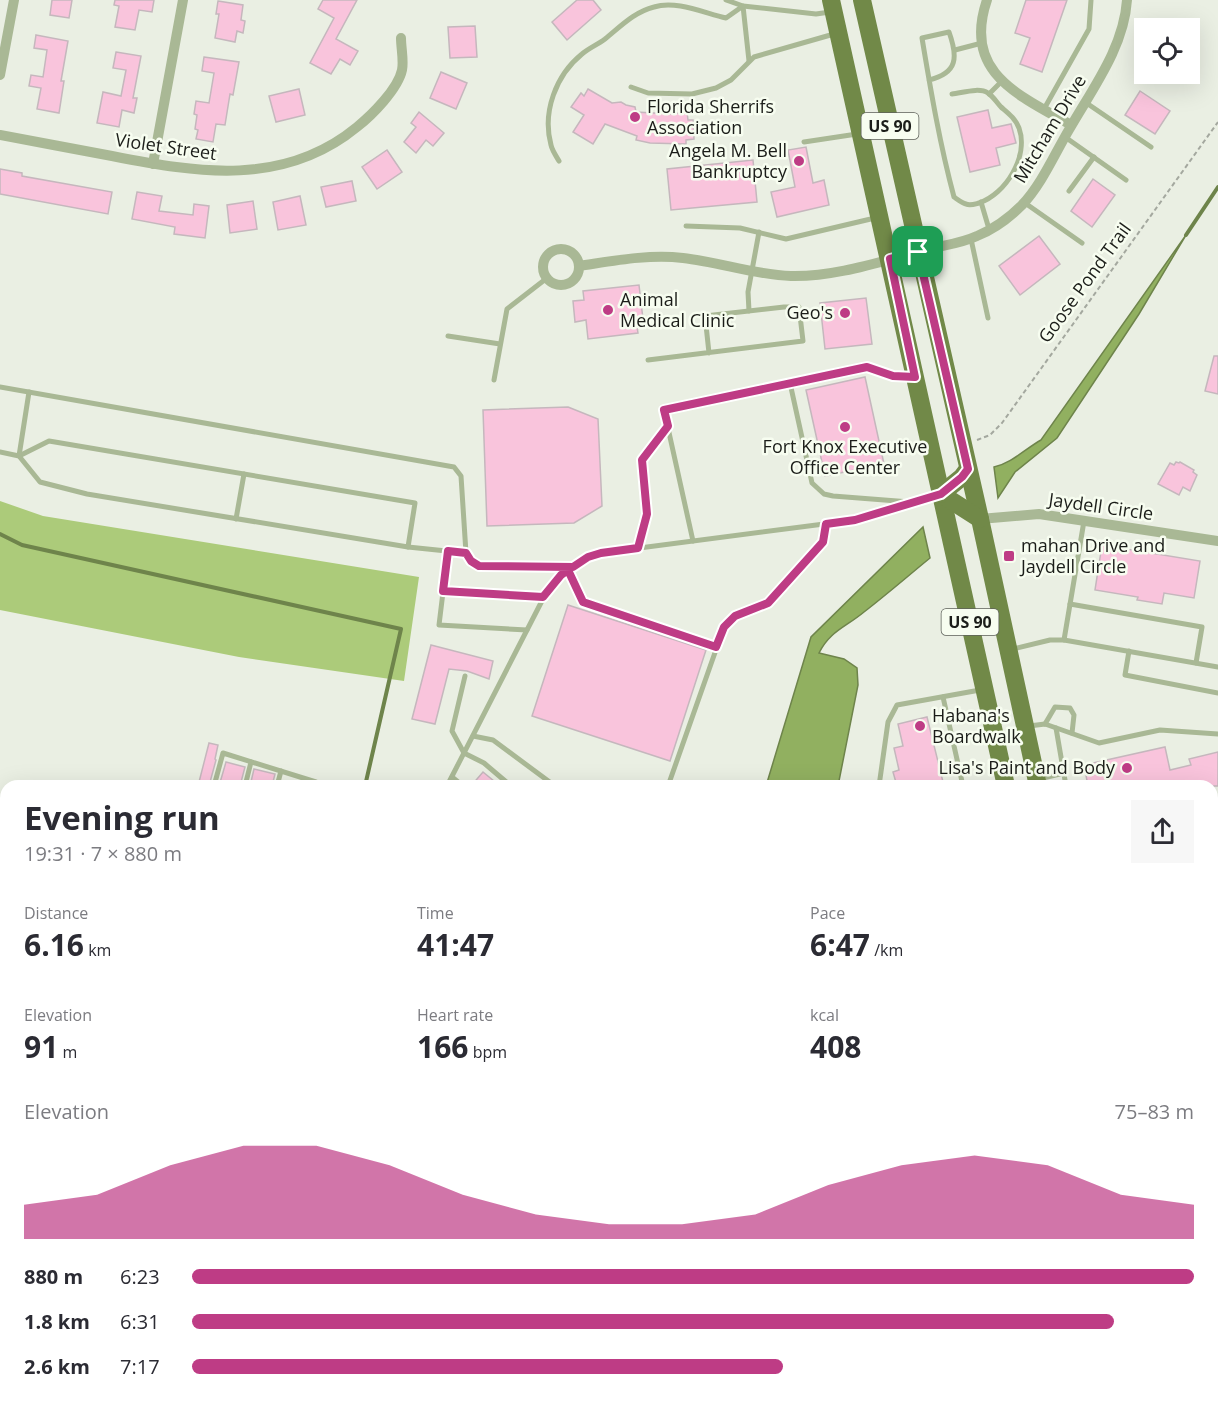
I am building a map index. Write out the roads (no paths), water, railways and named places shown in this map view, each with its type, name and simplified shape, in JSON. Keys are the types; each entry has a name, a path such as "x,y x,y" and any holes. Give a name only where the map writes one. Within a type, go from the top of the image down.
{"main road":[{"name":"US 90","path":"862,0 980,519 1036,780"},
{"name":"US 90","path":"832,5 1005,780"},
{"path":"968,469 941,494 980,519"}],"street":[{"path":"0,75 14,0"},
{"path":"153,164 183,0"},
{"path":"987,0 982,15 982,43 986,59 1001,82 1013,92 1071,126"},
{"name":"Mitcham Drive","path":"579,266 664,256 752,271 789,276 810,276 918,252 971,238 990,230 1012,214 1033,192 1118,41 1127,0"},
{"name":"Violet Street","path":"0,135 186,169 238,171 288,163 330,146 364,122 380,105 393,88 402,70 401,38"},
{"path":"553,250 570,251 578,260 579,266 574,279 569,283 556,284 547,279 543,266 548,254 553,250"},
{"name":"Jaydell Circle","path":"980,519 1039,514 1218,541"}],"lane":[{"path":"726,0 742,6 816,14 832,5"},
{"path":"1044,110 1089,29 1091,0"},
{"path":"559,161 551,145 550,104 556,83 580,55 605,39 621,24 654,7 671,5 726,18 742,6"},
{"path":"742,6 749,61"},
{"path":"929,80 943,77 953,64 955,50 949,32 922,38 939,141 954,197 966,205 988,200 1002,188 1015,167 1021,145 1019,128 1013,117 989,94 978,90 952,94"},
{"path":"632,87 648,93 692,94 716,88 731,80 754,57 839,33"},
{"path":"955,50 982,43"},
{"path":"989,94 1001,82"},
{"path":"1085,102 1151,147"},
{"path":"804,142 861,133"},
{"path":"1065,137 1126,180"},
{"path":"1069,191 1094,157"},
{"path":"981,202 990,230"},
{"path":"1024,203 1082,243"},
{"path":"686,226 740,228 786,239 880,217"},
{"path":"749,311 748,292 759,232"},
{"path":"971,238 988,318"},
{"path":"494,380 507,309 547,279"},
{"path":"648,360 803,341 799,307 705,316 709,352"},
{"path":"448,336 500,344"},
{"path":"693,541 664,410 867,367 893,376 915,377"},
{"path":"790,383 812,483 819,491 833,496 914,502"},
{"path":"0,387 454,467 461,476 466,553 471,561 479,566 570,568"},
{"path":"29,392 19,456 40,482 58,488 236,519 408,547 466,553"},
{"path":"638,548 647,514 642,460 668,426"},
{"path":"0,452 19,456 49,441 415,503 408,547"},
{"path":"236,519 244,474"},
{"path":"450,780 543,597 561,575 588,557 601,553 855,520 941,494"},
{"path":"1064,640 1084,521"},
{"path":"670,780 724,627 735,616 768,603 823,542 826,524"},
{"path":"448,551 439,625 527,630"},
{"path":"570,568 583,602 716,647"},
{"path":"443,591 543,597"},
{"path":"1070,604 1202,627 1196,663"},
{"path":"1008,650 1050,640 1064,640 1218,666"},
{"path":"1129,651 1125,675 1218,693"},
{"path":"465,675 452,731 464,753 484,763 504,780"},
{"path":"880,780 888,722 897,705 984,689"},
{"path":"943,697 962,780"},
{"path":"1045,724 1054,707 1070,708 1074,715 1072,734"},
{"path":"1025,727 1045,724 1099,743 1160,730 1218,734"},
{"path":"1056,728 1065,780"},
{"path":"473,736 493,740 547,780"},
{"path":"216,780 223,753 310,780"},
{"path":"246,780 251,762"},
{"path":"279,780 281,771"},
{"path":"1045,780 1064,773"},
{"path":"452,777 456,780"}],"waterway":[{"path":"1186,235 1218,187"},
{"path":"0,534 22,545 401,629 366,780"}],"place":[{"name":"Florida Sherrifs Association","path":"635,117"},
{"name":"Angela M. Bell Bankruptcy","path":"799,161"},
{"name":"Animal Medical Clinic","path":"608,310"},
{"name":"Geo's","path":"845,313"},
{"name":"Fort Knox Executive Office Center","path":"845,427"},
{"name":"mahan Drive and Jaydell Circle","path":"1009,556"},
{"name":"Habana's Boardwalk","path":"920,726"},
{"name":"Lisa's Paint and Body","path":"1127,768"}]}
